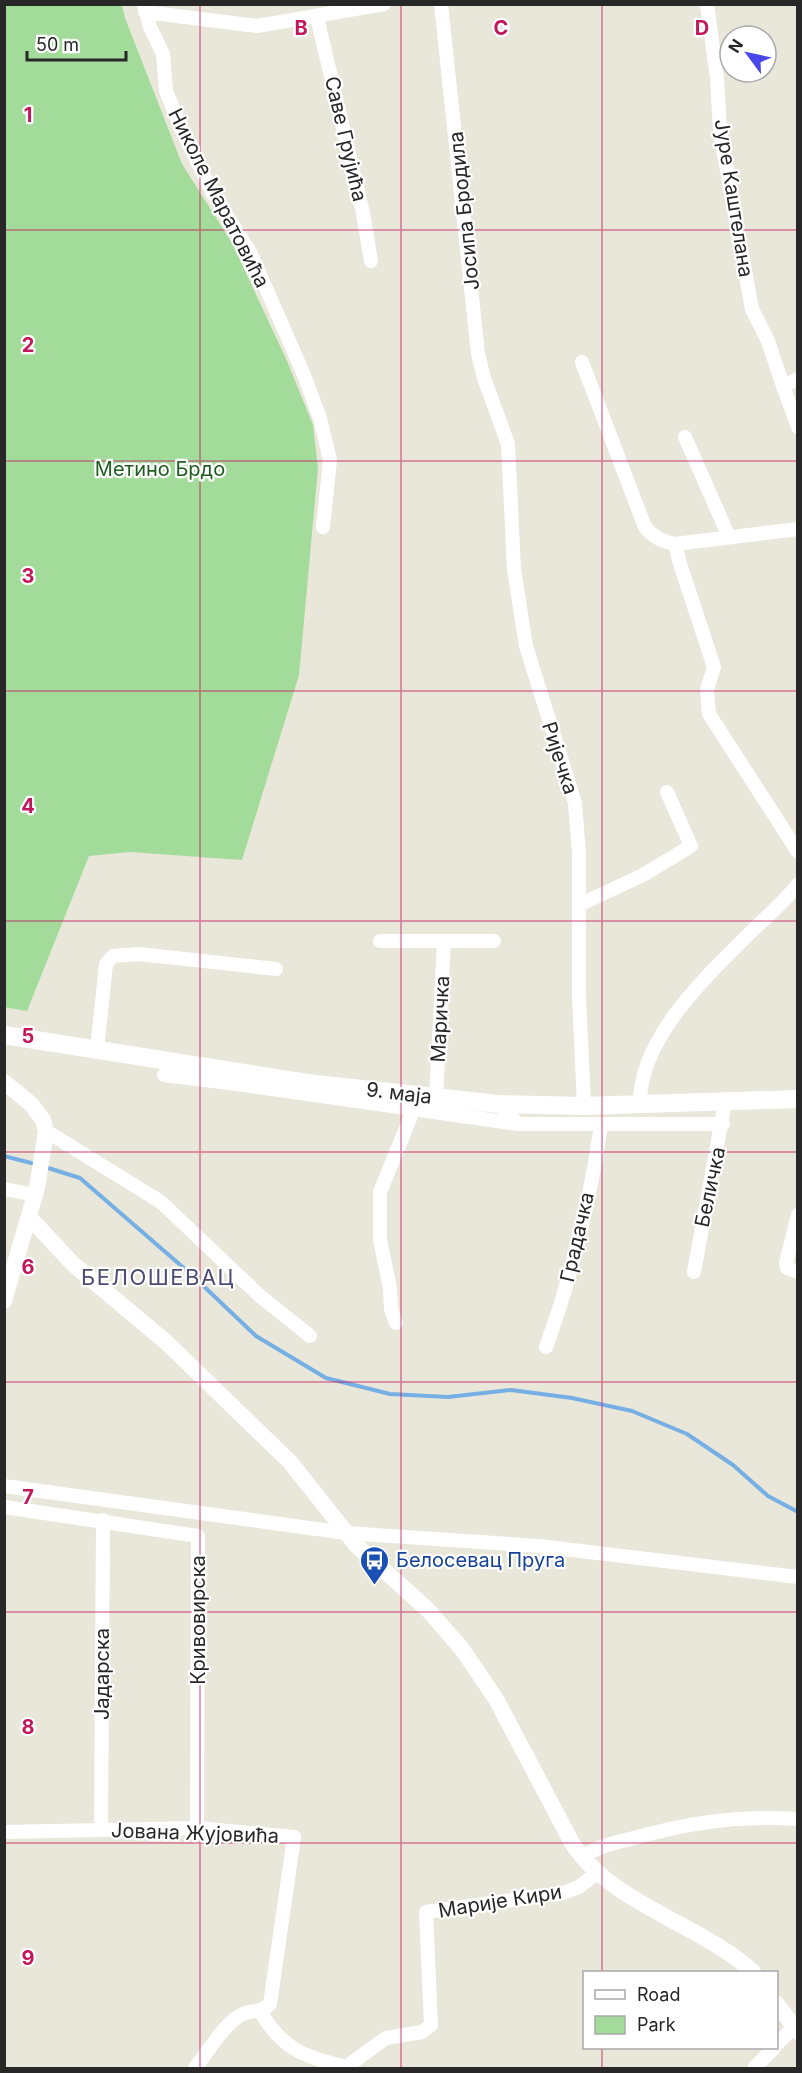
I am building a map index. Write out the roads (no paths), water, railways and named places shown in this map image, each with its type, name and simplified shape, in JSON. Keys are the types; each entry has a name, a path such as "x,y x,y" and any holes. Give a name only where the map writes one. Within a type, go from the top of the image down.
{"main road":[{"name":"9. маја","path":"4,1035 97,1050 231,1077 498,1104 584,1106 798,1099"}],"street":[{"path":"145,8 257,26 384,4"},
{"name":"Јосипа Бродила","path":"441,4 478,354 498,416"},
{"name":"Јуре Каштелана","path":"707,4 717,78 720,132 752,309 772,351 798,428"},
{"name":"Николе Маратовића","path":"145,8 164,54 166,91 183,133 212,192 251,254 304,375 320,418 330,460 323,527"},
{"name":"Саве Грујића","path":"317,17 363,213 371,261"},
{"path":"582,362 645,527 658,540 675,544 798,529"},
{"path":"783,386 798,380"},
{"name":"Ријечка","path":"498,416 508,444 514,569 522,626 542,702 575,803 584,1106"},
{"path":"685,437 696,467 729,537"},
{"path":"675,544 714,667 707,690 709,714 798,852"},
{"path":"579,905 643,875 691,846 667,792"},
{"path":"640,1104 640,1088 646,1068 659,1041 682,1006 798,884"},
{"path":"380,941 494,941"},
{"name":"Маричка","path":"436,1097 444,941"},
{"path":"97,1050 106,964 113,956 139,954 276,969"},
{"path":"164,1075 231,1077 370,1101 413,1111 518,1124 601,1126 691,1122 723,1124"},
{"path":"4,1082 32,1104 43,1120 46,1131 44,1156 36,1192 4,1301"},
{"name":"Беличка","path":"694,1272 726,1102"},
{"path":"498,1104 518,1124"},
{"path":"396,1323 390,1309 390,1288 380,1240 380,1192 413,1111"},
{"name":"Градачка","path":"546,1347 570,1269 601,1126"},
{"path":"46,1131 161,1202 267,1303 310,1336"},
{"path":"4,1189 36,1192"},
{"path":"792,1270 788,1247 798,1215"},
{"path":"28,1217 101,1290 166,1342 290,1462 346,1533 428,1610 462,1649 496,1699 572,1843 582,1857 598,1872 637,1899 725,1948 752,1971"},
{"path":"17,1251 32,1241 54,1244"},
{"path":"4,1486 346,1533 538,1546 798,1577"},
{"name":"Кривовирска","path":"4,1507 198,1536 197,1828"},
{"name":"Јадарска","path":"101,1828 103,1520"},
{"path":"582,1857 600,1846 672,1828 727,1820 798,1819"},
{"name":"Јована Жујовића","path":"4,1832 101,1828 197,1828 294,1837 270,2004 260,2011"},
{"name":"Марије Кири","path":"346,2067 386,2038 422,2032 431,2025 426,1912 563,1893 579,1887 598,1872"},
{"path":"778,2004 796,2030 778,2044"},
{"path":"195,2068 235,2019 244,2013 260,2011 280,2040 289,2046 316,2060 346,2067"},
{"path":"754,2068 772,2049"}],"waterway":[{"path":"4,1156 35,1164"},
{"path":"45,1167 80,1178 193,1276 256,1336 326,1378 390,1394 448,1397 511,1390 572,1398 632,1411 687,1434 733,1465 768,1496 798,1512"}],"place":[{"name":"Белосевац Пруга","path":"375,1586"}],"district":[{"name":"БЕЛОШЕВАЦ","path":"158,1277"}],"park label":[{"name":"Метино Брдо","path":"160,469"}]}
